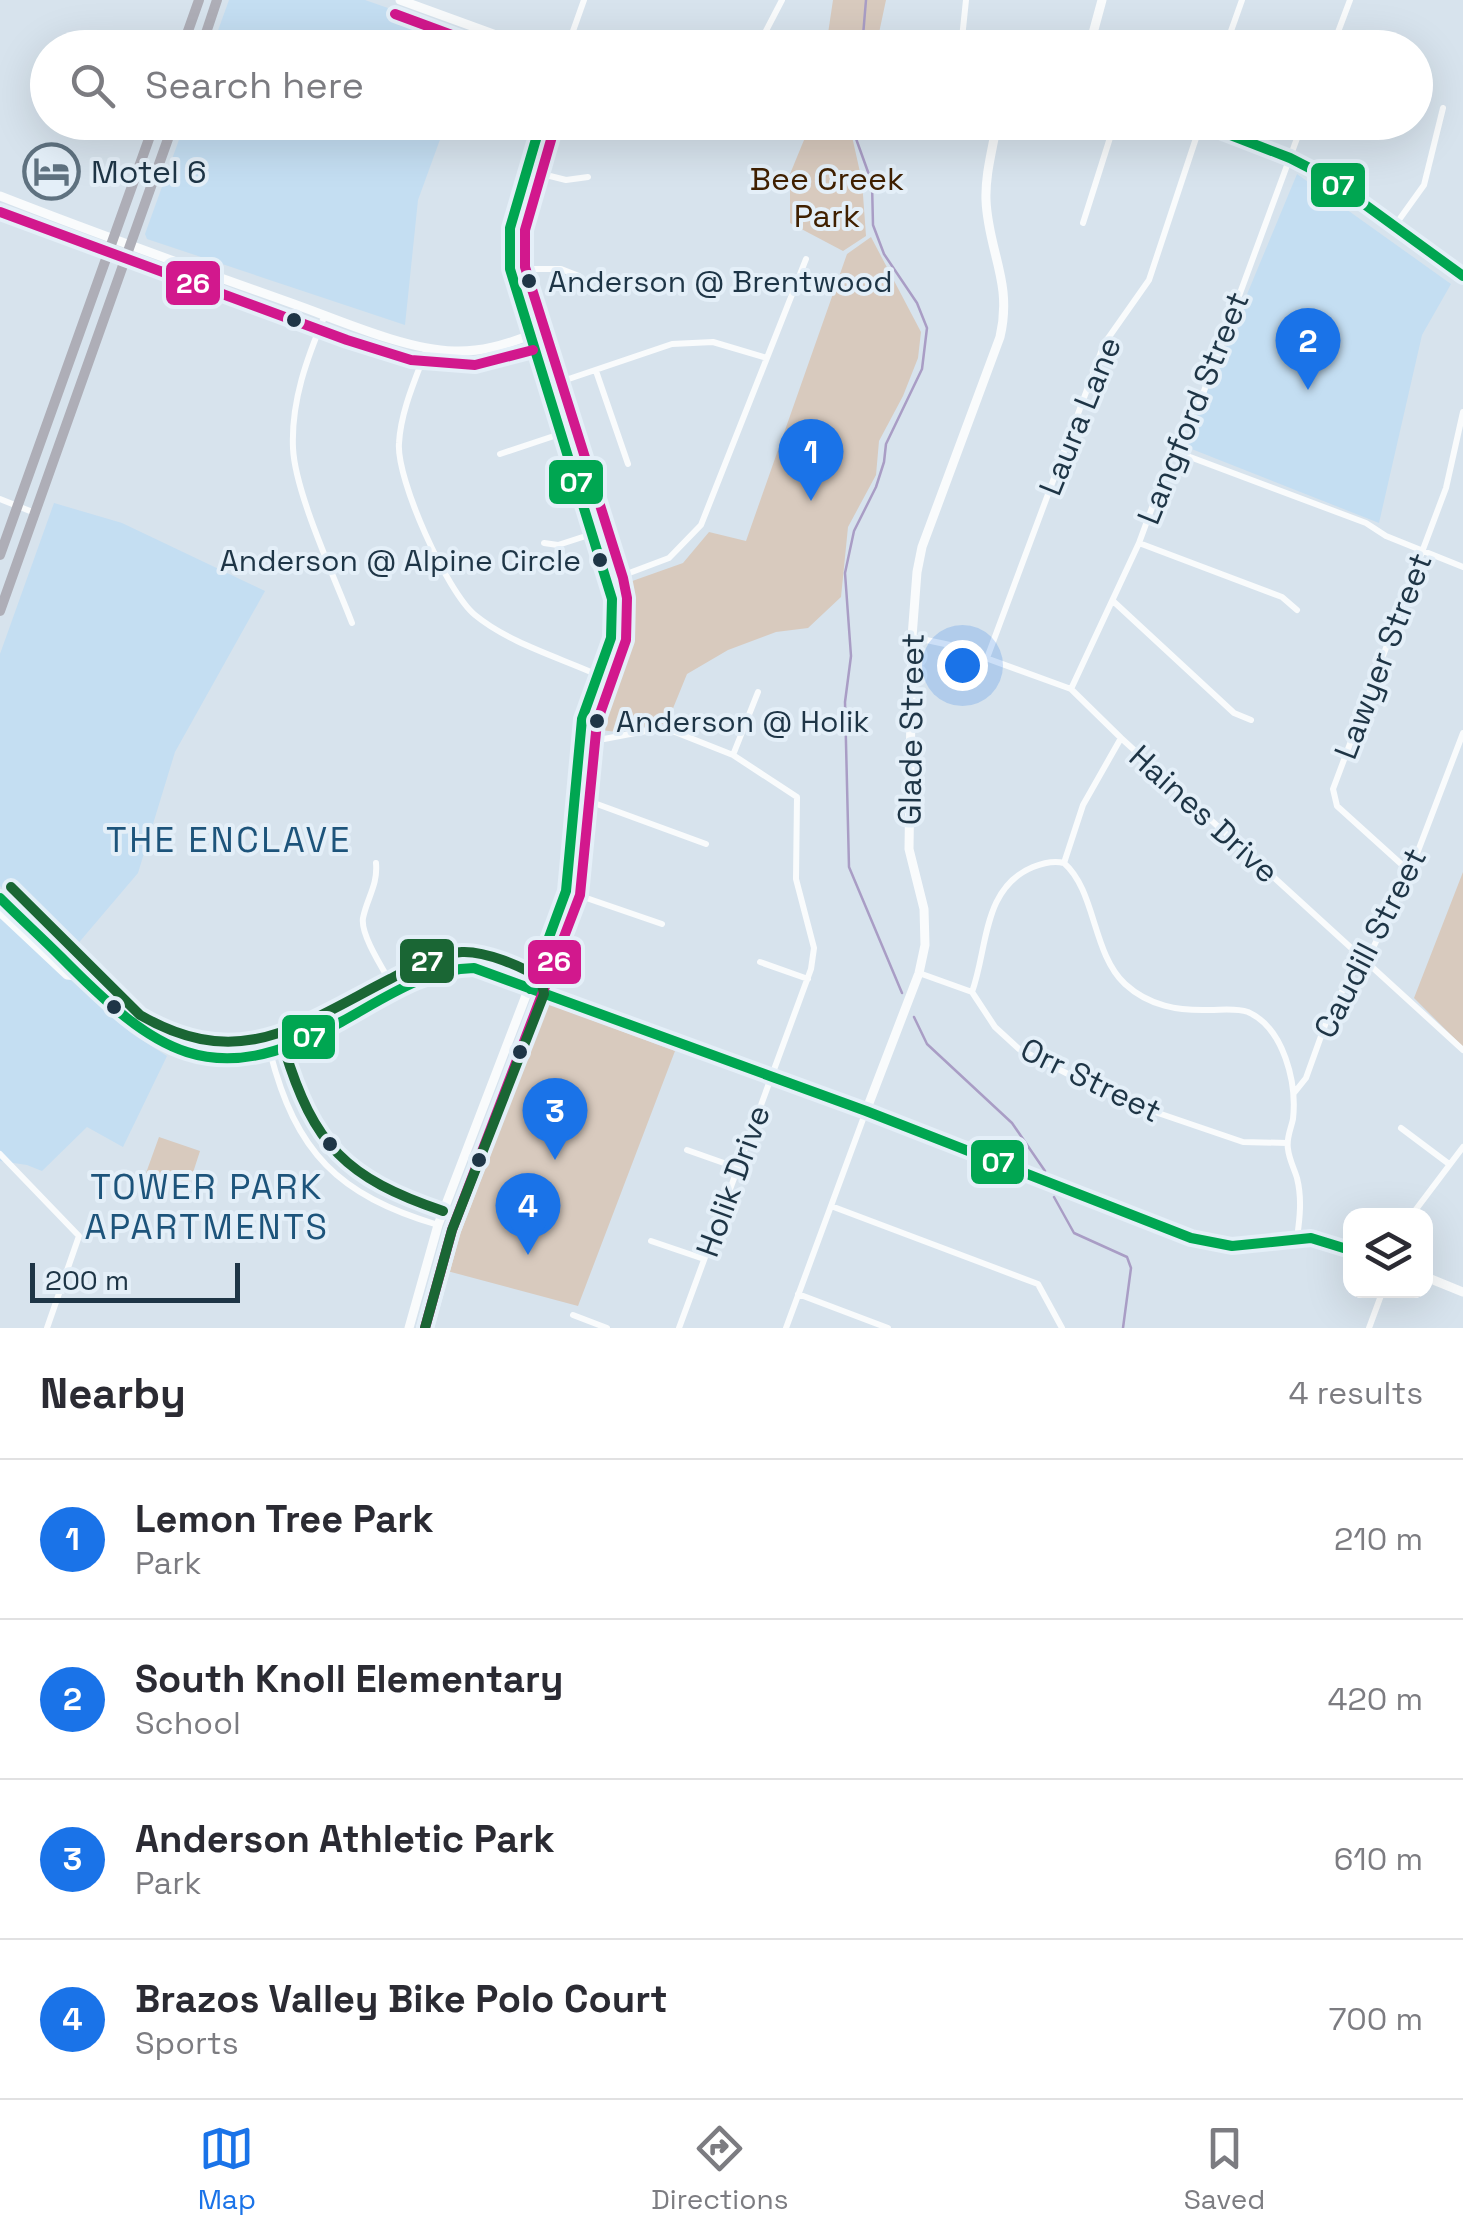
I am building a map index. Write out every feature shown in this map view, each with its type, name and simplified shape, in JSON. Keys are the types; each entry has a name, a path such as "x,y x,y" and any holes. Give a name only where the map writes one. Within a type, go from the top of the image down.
{"main road":[{"path":"188,30 199,0"},
{"path":"206,30 217,0"},
{"path":"0,556 149,140"},
{"path":"0,611 168,140"}],"street":[{"path":"574,30 584,0"},
{"path":"767,30 782,0"},
{"path":"962,30 966,0"},
{"path":"1094,30 1102,0"},
{"path":"1231,30 1242,0"},
{"path":"1339,30 1350,0"},
{"path":"397,1 480,30"},
{"path":"1396,224 1424,185 1443,108"},
{"path":"409,1328 438,1225 566,891 580,734 611,638 608,580 510,269 510,228 536,140"},
{"name":"Glade Street","path":"786,1328 919,973 926,934 909,849 914,594 922,547 1006,312 986,203 995,140"},
{"path":"1082,223 1110,140"},
{"name":"Laura Lane","path":"987,658 1104,344 1149,280 1194,140"},
{"path":"1243,140 1328,177 1463,276"},
{"name":"Langford Street","path":"1071,690 1139,543 1179,434 1204,390 1297,140"},
{"path":"525,170 566,180 588,177"},
{"path":"0,196 324,315 427,346 474,350 528,336"},
{"path":"608,580 669,558 702,525 806,259"},
{"path":"510,269 562,268 578,276"},
{"path":"324,315 303,369 293,452 302,488 352,623"},
{"path":"545,387 686,342 725,344 767,358"},
{"path":"427,346 403,414 399,456 407,489 448,579 466,606 484,622 598,675"},
{"path":"596,370 628,464"},
{"name":"Lawyer Street","path":"1410,872 1338,806 1333,795 1453,467 1463,412"},
{"path":"500,454 560,434"},
{"path":"1174,452 1366,523 1386,536 1463,567"},
{"path":"0,499 35,512"},
{"path":"544,543 558,544 592,534"},
{"path":"1139,543 1282,597 1297,610"},
{"path":"1114,601 1234,713 1252,720"},
{"name":"Haines Drive","path":"912,637 932,639 1071,690 1463,1050"},
{"path":"733,754 758,692"},
{"name":"Holik Drive","path":"580,734 604,739 666,730 733,754 797,797 796,888 814,948 808,979 679,1328"},
{"name":"Caudill Street","path":"1293,1094 1306,1078 1329,1014 1356,966 1364,960 1410,872 1463,733"},
{"path":"1064,863 1084,805 1120,738"},
{"path":"575,796 706,844"},
{"path":"919,973 972,992 993,909 1004,885 1032,868 1057,861 1064,863 1080,884 1098,935 1120,979 1136,994 1158,1005 1250,1013 1266,1024 1278,1041 1293,1094 1293,1119 1287,1143 1301,1195 1297,1238"},
{"path":"376,864 378,879 364,916 364,932 396,993"},
{"path":"566,891 662,924"},
{"path":"0,898 3,909 31,942 67,975 78,976"},
{"path":"3,909 59,955 131,1027 190,1055 222,1059 270,1052 304,1040 442,971 474,968 866,1111 1191,1238 1232,1246 1311,1238 1343,1248"},
{"path":"31,942 59,955"},
{"path":"760,962 808,979"},
{"name":"Orr Street","path":"972,992 995,1027 1012,1043 1097,1090 1225,1137 1243,1142 1287,1143"},
{"path":"270,1052 288,1111 312,1152 361,1192 438,1225"},
{"path":"1401,1128 1449,1164"},
{"path":"1417,1208 1463,1147"},
{"path":"687,1150 738,1168"},
{"path":"0,1154 79,1236 48,1328"},
{"path":"831,1206 1038,1284 1062,1328"},
{"path":"650,1241 704,1260"},
{"path":"1433,1281 1463,1292"},
{"path":"798,1294 888,1328"},
{"path":"1369,1328 1380,1298"},
{"path":"573,1315 607,1328"}],"shaded area":[{"path":"229,0 365,0 451,30 218,30"},
{"path":"179,140 440,140 418,200 405,325 147,239 145,234"},
{"path":"1297,174 1451,284 1422,335 1379,523 1184,446"},
{"path":"54,503 122,523 265,591 175,752 138,873 70,953 0,886 0,654"},
{"path":"0,918 131,1033 167,1056 123,1147 87,1127 42,1171 0,1161"}],"green space":[{"path":"833,0 886,0 880,30 829,30"},
{"name":"Bee Creek Park","path":"804,140 853,140 862,181 866,236 843,251 790,223 790,174"},
{"path":"871,237 921,332 918,358 879,441 876,475 848,527 841,597 808,628 776,632 728,650 687,674 667,723 616,732 594,729 623,632 621,585 683,563 709,532 746,541 847,254"},
{"path":"1463,872 1463,1047 1414,998"},
{"path":"535,999 675,1051 578,1306 436,1268"},
{"path":"159,1137 200,1151 188,1188 146,1173"}],"waterway":[{"path":"864,30 866,0"},
{"path":"856,140 872,183 873,225 884,254 917,303 927,328 922,369 886,444 876,487 854,531 845,573 851,656 845,702 849,867 902,993"},
{"path":"914,1017 927,1044 1012,1123 1045,1171"},
{"path":"1054,1197 1074,1233 1127,1257 1131,1268 1123,1328"}],"transit line":[{"name":"26","path":"395,14 438,30"},
{"name":"07","path":"530,989 566,891 582,719 611,638 612,599 510,269 510,228 536,140"},
{"name":"26","path":"425,1328 452,1230 580,895 597,722 626,640 627,598 623,578 525,267 525,230 551,140"},
{"name":"07","path":"1244,140 1327,177 1463,276"},
{"name":"26","path":"0,212 411,360 475,365 533,350"},
{"name":"27","path":"11,887 140,1015 176,1032 209,1040 239,1041 298,1026 416,966 453,953 492,957 541,979 544,994 452,1230 425,1328"},
{"name":"07","path":"0,898 126,1017 156,1038 187,1052 220,1058 255,1056 295,1044 421,979 474,968 866,1111 1191,1238 1232,1246 1311,1238 1343,1248"},
{"name":"27","path":"284,1048 308,1110 338,1154 381,1185 443,1211"}],"place":[{"name":"Motel 6","path":"52,172"},
{"name":"Anderson @ Brentwood","path":"529,281"},
{"name":"South Knoll Elementary","path":"1308,390"},
{"name":"Lemon Tree Park","path":"811,501"},
{"name":"Anderson @ Alpine Circle","path":"600,560"},
{"name":"Anderson @ Holik","path":"597,721"},
{"name":"Anderson Athletic Park","path":"555,1160"},
{"name":"Brazos Valley Bike Polo Court","path":"528,1255"}],"district":[{"name":"THE ENCLAVE","path":"229,840"},
{"name":"TOWER PARK APARTMENTS","path":"207,1207"}]}
